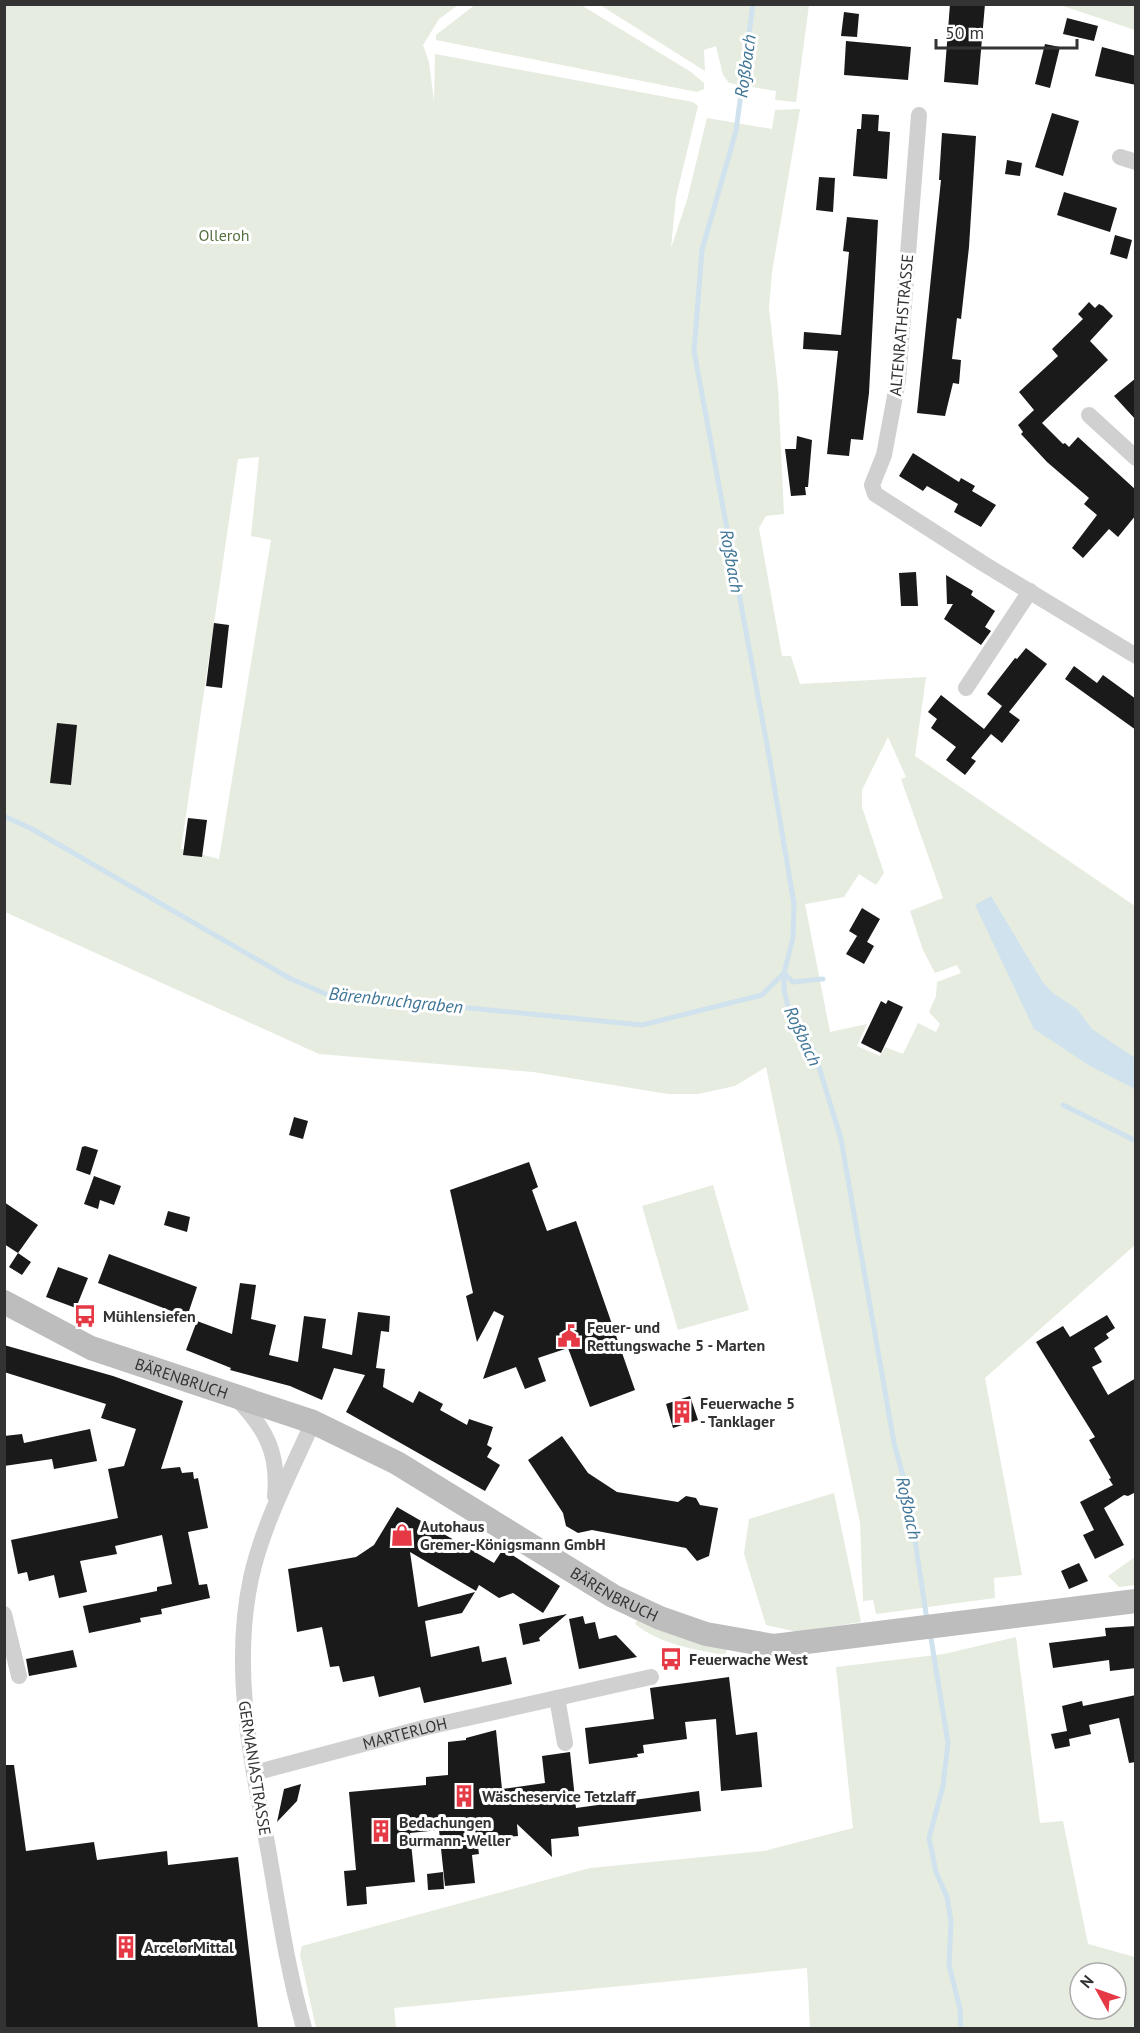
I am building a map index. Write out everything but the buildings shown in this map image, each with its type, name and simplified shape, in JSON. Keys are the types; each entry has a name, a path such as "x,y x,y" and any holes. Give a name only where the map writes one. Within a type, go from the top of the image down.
{"main road":[{"name":"BÄRENBRUCH","path":"4,1302 91,1348 313,1422 397,1463 613,1596 668,1621 722,1638 774,1646 1136,1601"}],"street":[{"name":"ALTENRATHSTRASSE","path":"920,115 898,380 884,454 873,485 875,494 1136,656"},
{"path":"1089,415 1136,458"},
{"path":"966,688 1030,591"},
{"name":"GERMANIASTRASSE","path":"232,1394 253,1415 268,1439 277,1478 274,1508"},
{"name":"GERMANIASTRASSE","path":"304,2028 254,1773 243,1685 245,1613 258,1550 274,1508 313,1422"},
{"path":"4,1614 19,1676"},
{"name":"MARTERLOH","path":"254,1773 428,1728 651,1677"},
{"path":"557,1698 565,1743"}],"green space":[{"path":"476,4 581,5 691,72 704,83 704,89 697,92 436,40 436,35"},
{"name":"Olleroh","path":"5,5 458,5 439,19 423,45 429,62 434,102 435,54 693,102 698,106 676,197 671,248 687,200 707,118 772,129 775,110 800,109 772,272 769,308 778,388 784,514 766,516 759,528 782,656 791,656 800,684 926,677 915,756 1135,906 1135,1245 985,1378 1022,1575 994,1578 995,1598 876,1614 873,1600 863,1601 860,1523 766,1067 735,1086 698,1094 668,1094 533,1072 319,1054 5,912","holes":["259,457 251,536 271,540 219,859 181,849 238,459","888,737 906,777 901,779 943,898 910,911 923,950 935,973 957,965 961,973 937,982 936,996 929,1012 940,1024 936,1032 918,1023 903,1054 885,1047 880,1056 857,1046 867,1024 830,1032 805,904 844,897 859,874 876,885 884,873 862,807 862,790"]},
{"path":"600,5 809,5 796,102 775,100 776,91 729,83 723,75 716,46 704,50 705,71"},
{"path":"1060,5 1135,5 1135,30"},
{"path":"713,1185 749,1310 678,1330 642,1206"},
{"path":"834,1493 861,1622 797,1632 766,1625 744,1554 749,1519"},
{"path":"1135,1557 1135,1585 1119,1587 1108,1576"},
{"path":"637,1620 727,1650 725,1655 666,1641 635,1624"},
{"path":"1016,1637 1040,1823 1063,1821 1088,1944 1135,1957 1135,2028 810,2028 807,1968 394,2008 396,2028 316,2028 300,1955 302,1946 590,1868 764,1851 853,1828 836,1667 944,1654"}],"water":[{"path":"991,896 1042,981 1053,993 1077,1009 1092,1029 1135,1058 1135,1089 1090,1066 1034,1029 975,905"}],"waterway":[{"name":"Roßbach","path":"753,4 736,131 702,250 694,351 770,761 794,904 793,938 784,973 784,990 789,1010 814,1051 841,1139 894,1443 908,1494 927,1620"},
{"name":"Bärenbruchgraben","path":"4,816 32,829 289,978 326,994 642,1025 762,995 784,973"},
{"path":"784,973 793,982 823,979"},
{"path":"1063,1105 1136,1141"},
{"name":"Roßbach","path":"930,1632 948,1743 943,1786 929,1838 936,1872 947,1897 951,1922 949,1965 960,2009 961,2028"}],"place":[{"name":"Mühlensiefen","path":"85,1316"},
{"name":"Feuer- und Rettungswache 5 - Marten","path":"569,1336"},
{"name":"Feuerwache 5 - Tanklager","path":"682,1412"},
{"name":"Autohaus Gremer-Königsmann GmbH","path":"402,1535"},
{"name":"Feuerwache West","path":"671,1659"},
{"name":"Wäscheservice Tetzlaff","path":"464,1796"},
{"name":"Bedachungen Burmann-Weller","path":"381,1831"},
{"name":"ArcelorMittal","path":"126,1947"}]}
